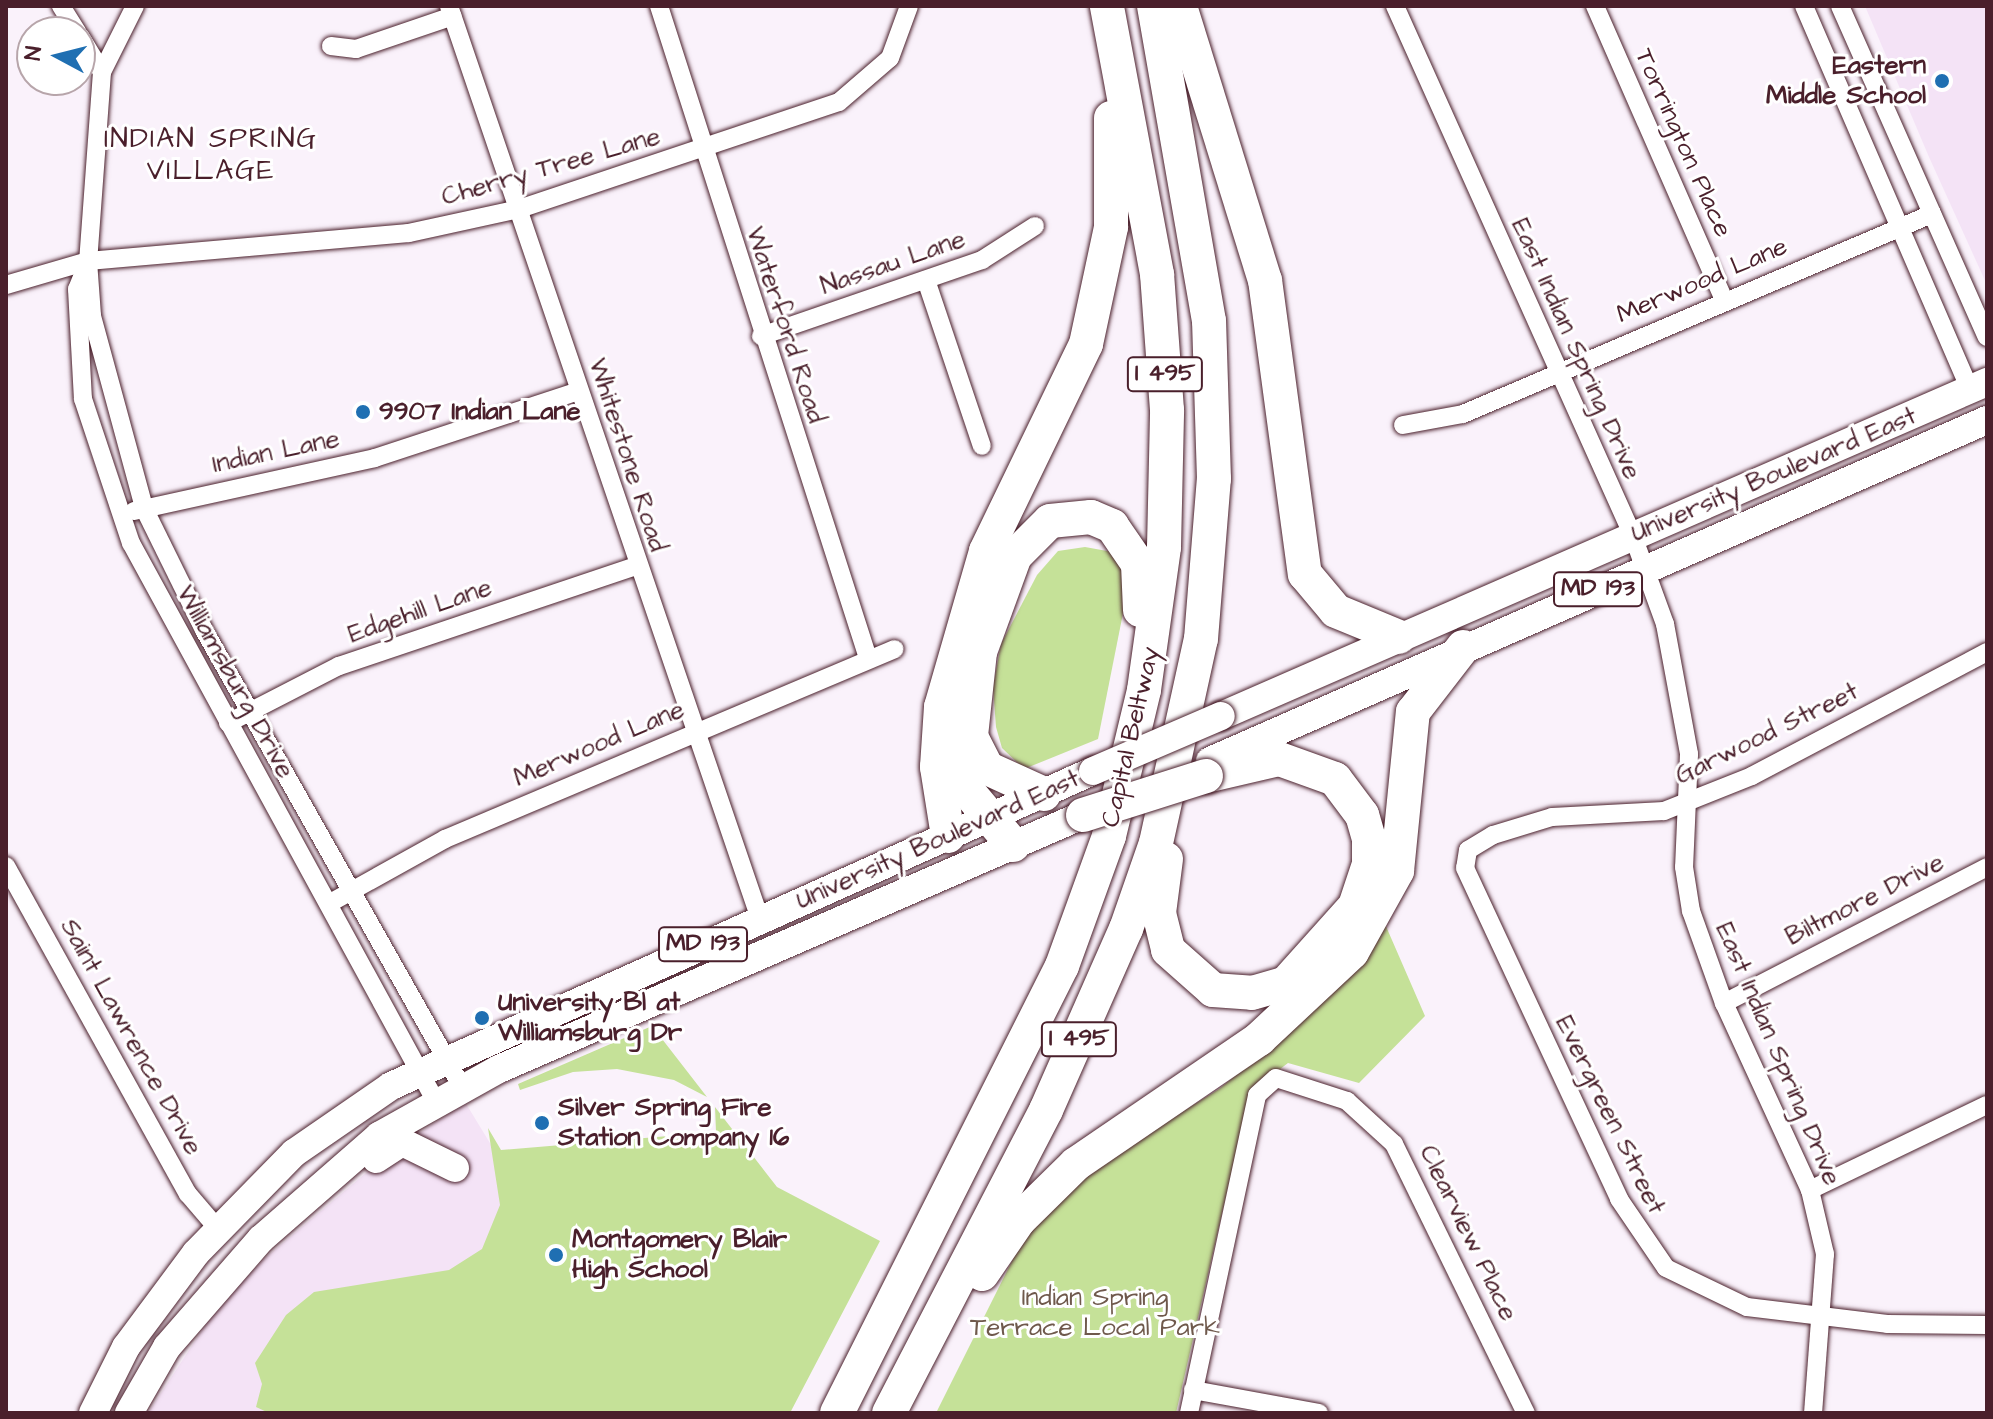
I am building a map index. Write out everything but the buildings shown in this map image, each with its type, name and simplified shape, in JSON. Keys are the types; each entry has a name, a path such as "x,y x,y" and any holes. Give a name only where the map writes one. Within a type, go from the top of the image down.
{"highway":[{"path":"948,836 936,737 955,651 986,551 1067,390 1098,303 1114,155 1105,6"},
{"name":"Capital Beltway","path":"837,1413 1057,977 1096,878 1132,745 1164,547 1167,410 1157,274 1105,6"},
{"name":"Capital Beltway","path":"891,1413 1046,1110 1126,929 1156,843 1201,639 1214,479 1210,337 1196,216 1154,6"},
{"path":"1180,6 1265,280 1305,574 1336,611 1399,637"},
{"path":"1044,794 987,768 970,719 1000,586 1031,533 1050,521 1070,516 1112,526 1138,564 1132,745"},
{"path":"1083,815 1208,769 1254,762 1302,763 1335,779 1362,815 1369,864 1355,906 1303,969 1270,989 1213,990 1180,967 1162,932 1161,892 1201,639"},
{"path":"891,1413 998,1250 1045,1191 1293,1012 1375,920 1397,871 1413,712 1463,647"},
{"path":"955,651 955,765 987,819 1013,845"}],"main road":[{"name":"University Boulevard East","path":"93,1413 126,1347 218,1229 294,1153 420,1071 1093,771 1978,386"},
{"name":"University Boulevard East","path":"1208,769 1463,647 1987,420"},
{"name":"University Boulevard East","path":"129,1413 167,1347 261,1239 331,1176 436,1102 462,1087 1083,815"},
{"path":"331,1176 366,1166 401,1142 455,1168"}],"street":[{"path":"102,72 135,6"},
{"name":"Waterford Road","path":"659,6 699,150 868,658"},
{"name":"Cherry Tree Lane","path":"6,285 88,261 409,233 519,209 699,150 859,90 890,58 909,6"},
{"name":"East Indian Spring Drive","path":"1395,6 1555,371 1633,536 1681,682 1689,754 1685,803 1691,911 1724,1003 1810,1190 1825,1254 1824,1316 1813,1413"},
{"name":"Torrington Place","path":"1595,6 1724,300"},
{"path":"1804,6 1899,223 1978,386"},
{"path":"1840,6 1987,337"},
{"path":"331,46 356,49 451,11"},
{"name":"Whitestone Road","path":"451,11 692,733 760,919"},
{"path":"96,62 102,72"},
{"name":"Williamsburg Drive","path":"102,72 88,261 99,347 144,508 462,1087"},
{"name":"Merwood Lane","path":"1403,425 1463,414 1555,371 1899,223 1932,214"},
{"name":"Nassau Lane","path":"761,336 982,260 1035,226"},
{"name":"Williamsburg Drive","path":"88,261 77,289 78,362 120,515 228,723 330,903 436,1102"},
{"path":"926,280 982,446"},
{"name":"Indian Lane","path":"120,515 375,458 579,391"},
{"name":"Edgehill Lane","path":"228,723 339,666 636,566"},
{"name":"Merwood Lane","path":"330,903 445,839 895,649"},
{"name":"Garwood Street","path":"1468,850 1552,817 1664,811 1685,803 1987,652"},
{"name":"Evergreen Street","path":"1468,850 1471,884 1646,1245 1706,1292 1747,1307 1824,1316 1987,1325"},
{"name":"Saint Lawrence Drive","path":"6,866 188,1194 218,1229"},
{"name":"Biltmore Drive","path":"1724,1003 1987,867"},
{"name":"Clearview Place","path":"1193,1390 1257,1095 1276,1078 1292,1080 1347,1101 1394,1144 1526,1413"},
{"path":"1810,1190 1987,1105"},
{"path":"1189,1413 1193,1390 1319,1413"}],"shaded area":[{"name":"Eastern Middle School","path":"1865,6 1987,6 1987,285 1929,157"},
{"name":"Montgomery Blair High School","path":"465,1102 496,1153 770,1413 148,1413 216,1309 264,1259 385,1157"}],"green space":[{"path":"1085,547 1118,553 1129,583 1098,739 1024,769 1002,748 996,727 993,687 1001,644 1037,575 1058,551"},
{"name":"Indian Spring Terrace Local Park","path":"1385,924 1425,1016 1359,1083 1288,1063 1250,1092 1176,1413 936,1413 1020,1245 1076,1178 1219,1089 1304,1020"},
{"path":"652,1026 707,1097 674,1080 617,1069 573,1072 520,1090 518,1084"},
{"name":"Montgomery Blair High School","path":"715,1107 777,1187 880,1241 790,1413 269,1413 256,1407 262,1384 255,1363 286,1315 314,1292 449,1270 482,1249 500,1205 488,1128 501,1150 716,1132"}],"place":[{"name":"Eastern Middle School","path":"1942,81"},
{"name":"9907 Indian Lane","path":"363,412"},
{"name":"University Bl at Williamsburg Dr","path":"482,1018"},
{"name":"Silver Spring Fire Station Company 16","path":"542,1123"},
{"name":"Montgomery Blair High School","path":"556,1255"}],"district":[{"name":"INDIAN SPRING VILLAGE","path":"211,155"}]}
